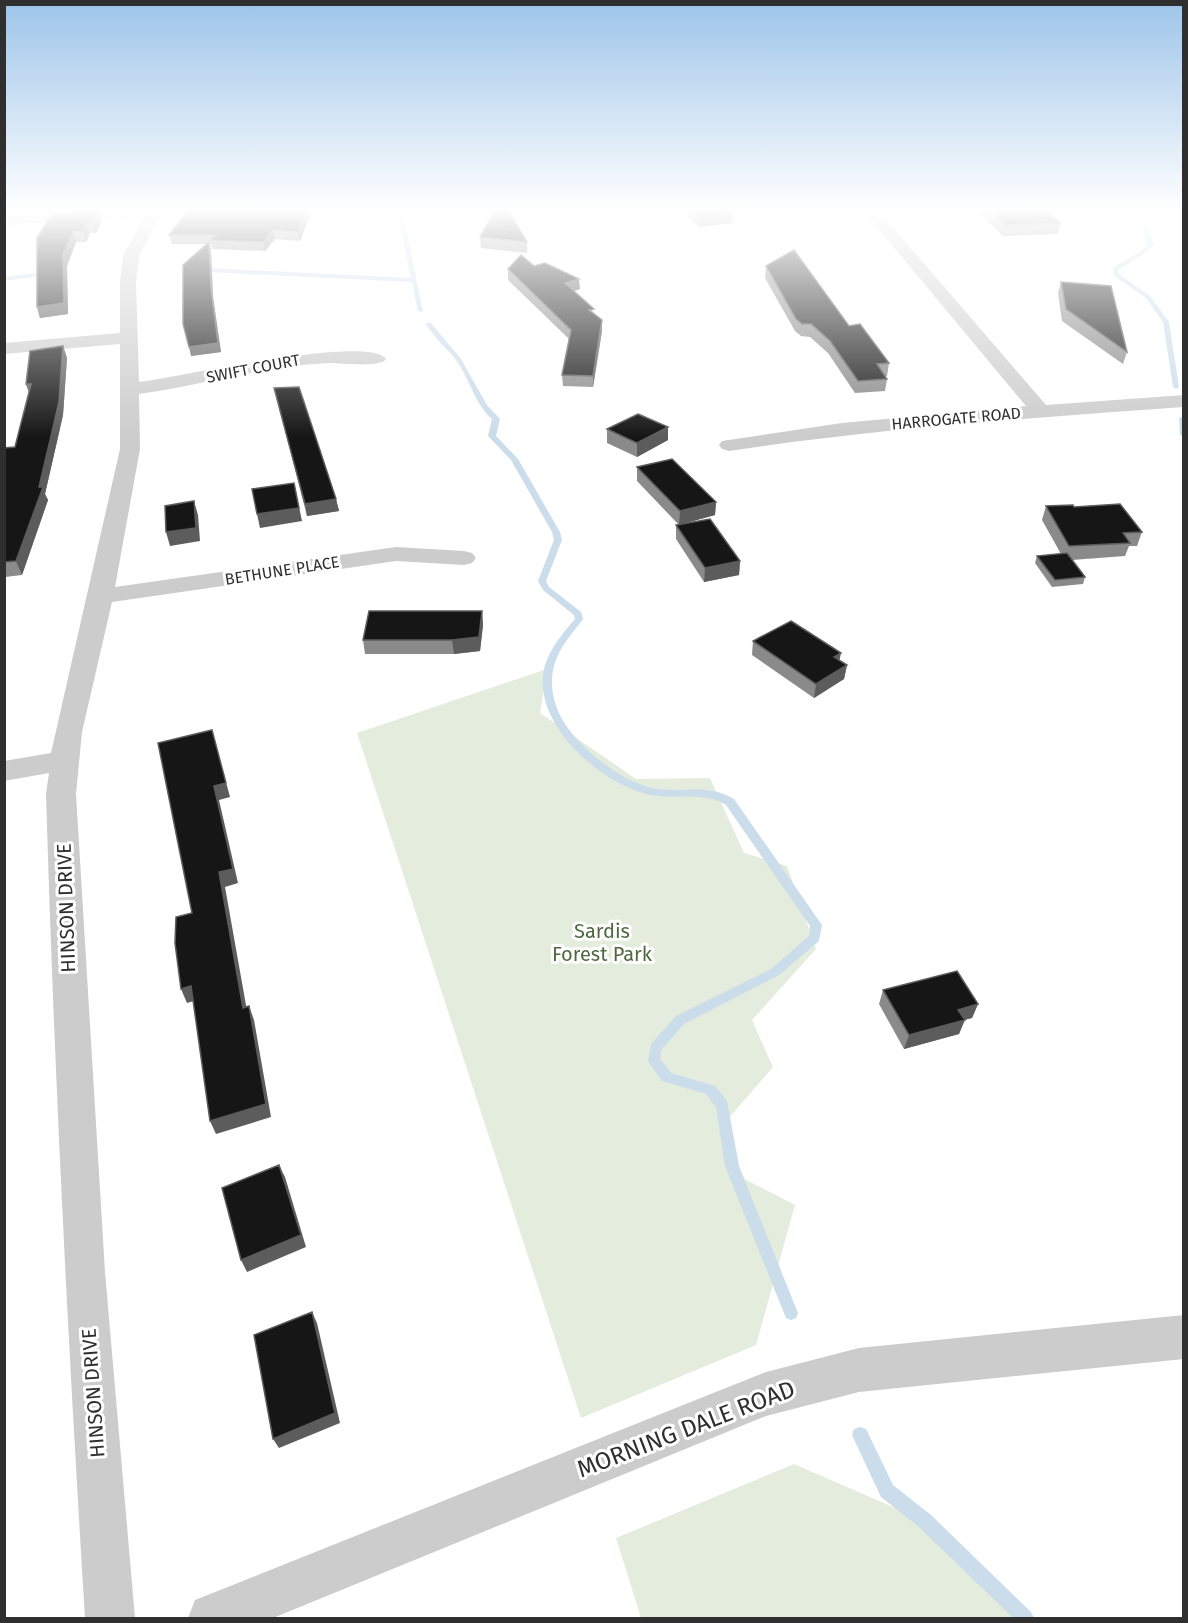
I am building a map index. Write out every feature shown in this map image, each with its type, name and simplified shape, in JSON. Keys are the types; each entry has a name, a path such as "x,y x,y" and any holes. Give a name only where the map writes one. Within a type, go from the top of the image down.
{"street":[{"name":"HINSON DRIVE","path":"110,1618 84,1272 61,794 63,761 101,596 130,449 128,285"},
{"path":"933,285 1041,411"},
{"path":"4,349 128,338"},
{"name":"SWIFT COURT","path":"130,389 299,358 338,356 377,359"},
{"name":"HARROGATE ROAD","path":"729,445 824,429 1184,401"},
{"name":"BETHUNE PLACE","path":"101,596 396,554 464,558"},
{"path":"4,771 63,761"},
{"name":"MORNING DALE ROAD","path":"213,1618 766,1394 859,1370 1184,1337"}],"green space":[{"name":"Sardis Forest Park","path":"547,669 540,713 636,779 710,778 744,853 787,866 816,949 752,1020 773,1067 721,1127 733,1173 795,1205 756,1345 581,1418 357,733"},
{"path":"794,1464 925,1521 1025,1618 641,1618 616,1538"}],"building":[{"path":"37,285 64,285 64,303 37,307"},
{"path":"183,285 211,285 218,343 189,347 183,324"},
{"path":"524,285 567,285 594,309 589,310 602,320 593,376 562,375 571,330"},
{"path":"777,285 819,285 849,326 860,324 889,363 877,364 887,379 858,381 830,341 811,324 802,324 796,319"},
{"path":"1062,285 1111,286 1127,352 1066,309"},
{"path":"63,346 59,402 39,487 43,487 16,561 4,562 4,448 15,447 31,384 26,384 30,351"},
{"path":"299,387 336,499 305,504 274,388"},
{"path":"638,414 668,427 637,443 607,429"},
{"path":"672,459 716,502 680,511 637,467"},
{"path":"294,483 299,508 257,514 252,489"},
{"path":"194,501 196,528 166,532 165,506"},
{"path":"1120,504 1142,532 1123,533 1130,543 1069,546 1046,506 1073,505 1074,507"},
{"path":"710,519 740,561 705,568 676,525"},
{"path":"1067,553 1085,577 1055,580 1037,556"},
{"path":"369,611 482,611 479,637 452,640 363,640"},
{"path":"791,621 841,653 834,657 847,665 816,684 753,641"},
{"path":"212,730 226,783 214,786 233,869 219,872 243,1008 249,1006 266,1104 210,1121 191,986 181,989 175,943 176,917 192,913 158,743"},
{"path":"957,971 978,1004 958,1010 965,1020 909,1035 883,990"},
{"path":"279,1165 301,1235 241,1260 222,1188"},
{"path":"312,1312 335,1413 273,1439 254,1335"}],"waterway":[{"path":"415,285 421,311"},
{"path":"1130,285 1148,297 1166,322 1176,387"},
{"path":"429,324 459,360 479,399 496,419 492,436 514,459 556,532 558,540 542,581 546,588 578,614 579,619 557,648 547,681 548,696 560,724 581,749 629,784 654,792 713,794 730,802 816,925 815,938 775,972 680,1020 655,1048 654,1061 667,1077 710,1090 722,1105 732,1166 791,1313"},
{"path":"1183,418 1184,435"},
{"path":"860,1435 887,1491 925,1521 1025,1618"}]}
